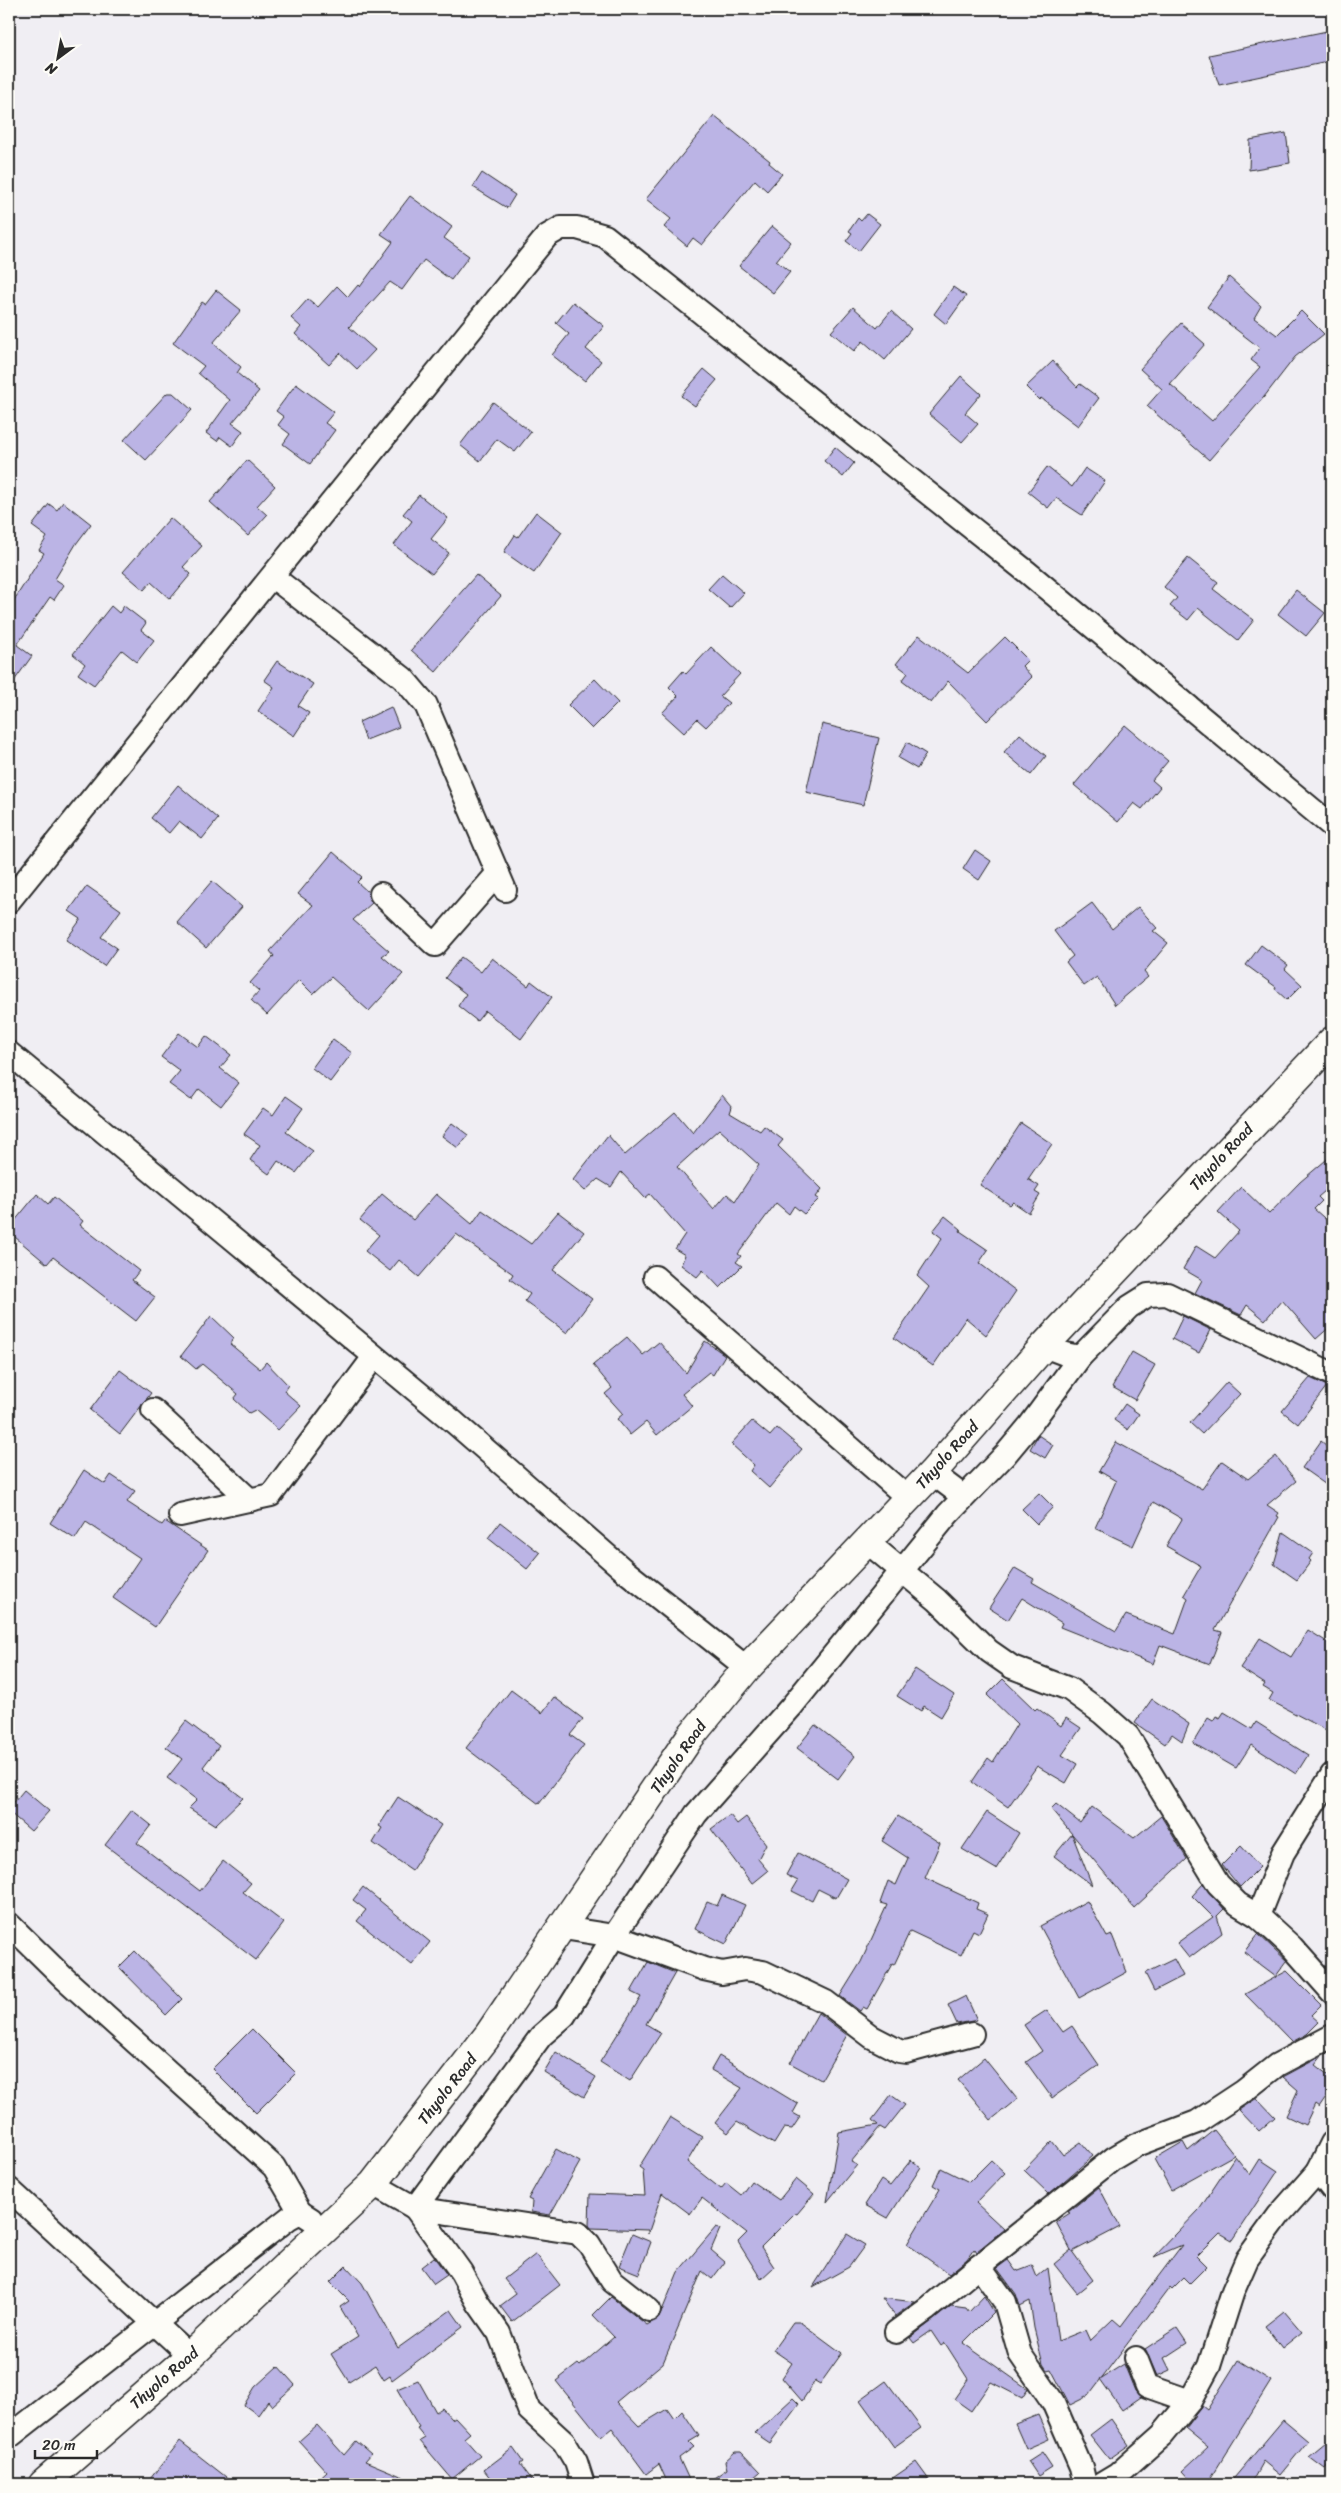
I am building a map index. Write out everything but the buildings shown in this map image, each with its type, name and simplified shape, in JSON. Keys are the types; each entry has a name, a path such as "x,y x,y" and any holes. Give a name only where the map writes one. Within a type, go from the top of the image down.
{"highway":[{"name":"Thyolo Road","path":"43,2484 190,2356 373,2184 489,2034 563,1928 690,1737 747,1668 932,1473 1044,1346 1332,1040"}],"street":[{"path":"9,901 547,236 561,228 577,228 605,236 1026,572 1332,826"},
{"path":"273,576 403,678 426,705 502,881 435,945 381,894"},
{"path":"9,1053 374,1357 625,1571 747,1668"},
{"path":"655,1277 908,1498"},
{"path":"415,2208 541,2036 564,2016 614,1936 696,1814 791,1707 901,1570 964,1496 1005,1455 1030,1425 1080,1356 1130,1307 1148,1295 1167,1294 1189,1302 1332,1374"},
{"path":"1044,1346 1064,1354 1080,1356"},
{"path":"180,1515 271,1495 374,1357"},
{"path":"152,1410 250,1500"},
{"path":"932,1473 964,1496"},
{"path":"866,1541 937,1600 989,1651 1012,1666 1069,1689 1102,1713 1128,1736 1218,1884 1238,1904 1258,1916 1292,1947 1332,1992"},
{"path":"1258,1916 1283,1852 1332,1775"},
{"path":"9,1924 63,1976 274,2167 300,2212 326,2230"},
{"path":"563,1928 614,1936 722,1973 745,1968 763,1972 826,2002 872,2037 899,2051 906,2052 972,2034"},
{"path":"896,2332 926,2310 1114,2158 1136,2145 1197,2122 1244,2091 1276,2065 1332,2036"},
{"path":"1102,2484 1117,2475 1162,2435 1190,2401 1209,2366 1233,2291 1247,2259 1279,2214 1318,2171 1332,2143"},
{"path":"1318,2171 1332,2189"},
{"path":"373,2184 415,2208 578,2233 589,2244 612,2281 649,2310"},
{"path":"9,2189 190,2356"},
{"path":"415,2208 461,2272 478,2303 499,2333 529,2410 564,2442 576,2462 583,2484"},
{"path":"9,2437 300,2212"},
{"path":"979,2266 1005,2302 1020,2354 1053,2402 1081,2467 1085,2484"},
{"path":"1136,2358 1147,2386 1190,2401"}]}
